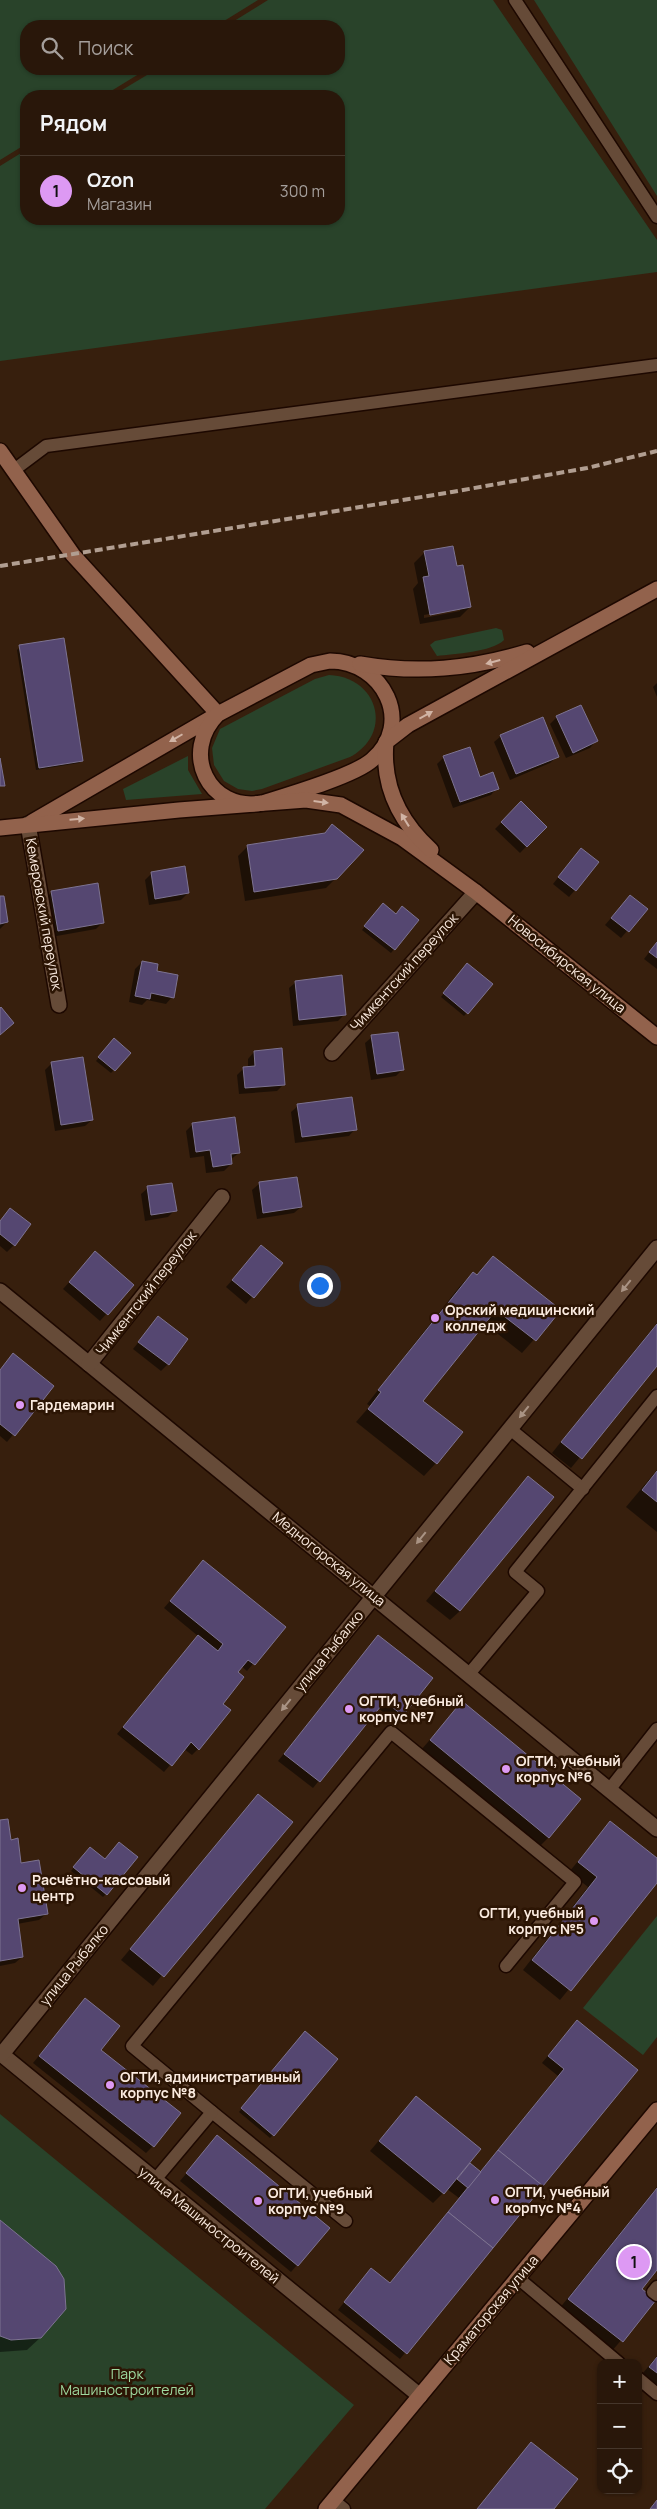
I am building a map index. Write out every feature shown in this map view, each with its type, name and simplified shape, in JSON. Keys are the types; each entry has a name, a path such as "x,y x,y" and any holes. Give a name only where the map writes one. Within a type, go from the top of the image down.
{"main road":[{"path":"0,451 73,555 218,714"},
{"path":"218,714 209,723 202,738 200,756 205,775 217,791 228,799 241,803 255,804 358,769 374,759 386,742 408,725 657,589"},
{"path":"28,824 218,714 311,666 330,661 391,669 455,669 480,665 557,643"},
{"path":"349,663 370,673 387,695 392,718 386,742 385,772 391,794 403,817 419,839 476,892"},
{"path":"0,828 255,804 313,801 347,808 402,838 476,892"},
{"name":"Новосибирская улица","path":"476,892 657,1037"},
{"name":"Краматорская улица","path":"334,2506 420,2396 655,2117"}],"street":[{"name":"Кемеровский переулок","path":"28,824 59,1005"},
{"name":"Чимкентский переулок","path":"332,1053 476,892"},
{"name":"Чимкентский переулок","path":"90,1364 222,1197"},
{"name":"улица Рыбалко","path":"1,2053 657,1248"},
{"name":"Медногорская улица","path":"0,1291 657,1830"},
{"name":"улица Машиностроителей","path":"1,2053 420,2396"}],"lane":[{"path":"515,0 657,217"},
{"path":"14,470 46,446 657,365"},
{"path":"469,1674 538,1591 515,1572 655,1403"},
{"path":"510,1429 583,1489"},
{"path":"609,1790 657,1729"},
{"path":"346,2220 132,2046 391,1732 574,1882 506,1966"},
{"path":"154,2180 212,2112"},
{"path":"518,2278 615,2359"},
{"path":"657,2287 653,2292 657,2296"},
{"path":"642,2381 657,2394"}],"green space":[{"path":"0,0 258,0 226,20 20,20 20,75 137,75 113,90 20,90 20,148 0,160"},
{"path":"268,0 493,0 657,240 657,272 0,361 0,166 20,154 20,225 345,225 345,90 122,90 147,75 345,75 345,20 236,20"},
{"path":"534,0 657,0 657,196"},
{"path":"496,628 502,630 504,640 482,650 437,656 430,645 435,641"},
{"path":"329,675 346,678 359,685 369,695 376,721 372,734 364,747 350,757 262,789 252,791 238,789 224,781 214,765 212,748 220,729 315,679"},
{"path":"188,756 188,770 202,794 126,800 123,789"},
{"path":"657,1916 657,2037 643,2055 583,2008"},
{"name":"Парк Машиностроителей","path":"0,2114 354,2405 265,2509 0,2509"}],"building":[{"path":"453,546 457,566 463,565 471,607 430,615 423,577 429,576 424,551"},
{"path":"64,638 83,761 39,768 19,645"},
{"path":"581,705 598,741 573,753 556,716"},
{"path":"543,717 559,757 516,774 500,735"},
{"path":"470,747 480,777 493,772 499,789 460,802 443,756"},
{"path":"0,758 5,786 0,786"},
{"path":"521,801 547,827 527,847 501,822"},
{"path":"332,824 364,850 337,879 254,892 247,845 325,833"},
{"path":"581,848 599,862 576,891 558,877"},
{"path":"185,866 189,893 155,899 151,872"},
{"path":"98,883 104,923 58,931 51,891"},
{"path":"630,895 648,909 629,932 611,918"},
{"path":"0,896 4,896 8,922 0,924"},
{"path":"383,903 396,914 402,906 419,920 395,950 364,926"},
{"path":"657,942 657,958 649,952"},
{"path":"142,961 158,964 157,971 178,975 174,998 151,993 150,999 135,996"},
{"path":"467,963 493,984 468,1014 443,993"},
{"path":"342,975 346,1015 299,1020 295,981"},
{"path":"0,1008 14,1023 0,1035"},
{"path":"398,1032 404,1070 377,1074 371,1035"},
{"path":"114,1038 131,1053 115,1071 98,1057"},
{"path":"282,1048 285,1085 245,1088 243,1067 255,1066 254,1051"},
{"path":"83,1057 93,1120 61,1125 51,1062"},
{"path":"352,1097 357,1130 302,1137 297,1104"},
{"path":"235,1117 240,1153 231,1154 232,1164 213,1167 210,1150 196,1152 192,1123"},
{"path":"297,1177 302,1207 263,1213 259,1182"},
{"path":"172,1183 177,1211 151,1215 147,1186"},
{"path":"10,1208 31,1224 15,1246 0,1234 0,1221"},
{"path":"261,1245 283,1263 254,1298 232,1280"},
{"path":"95,1251 134,1285 108,1315 69,1282"},
{"path":"493,1256 561,1310 536,1341 496,1310 423,1401 463,1432 437,1464 368,1409 381,1392 378,1390 473,1272 477,1275"},
{"path":"158,1316 188,1339 169,1365 138,1342"},
{"path":"657,1324 657,1366 582,1459 561,1442"},
{"name":"Гардемарин","path":"13,1353 54,1386 15,1436 0,1424 0,1370"},
{"path":"657,1471 657,1502 642,1490"},
{"path":"528,1476 554,1497 460,1611 435,1591"},
{"path":"203,1560 286,1627 255,1665 248,1660 238,1672 244,1677 223,1704 231,1710 199,1750 191,1742 172,1766 123,1727 198,1635 218,1651 223,1644 170,1601"},
{"name":"ОГТИ, учебный корпус №7","path":"378,1635 433,1678 403,1716 385,1701 320,1782 284,1754"},
{"name":"ОГТИ, учебный корпус №6","path":"462,1701 581,1799 549,1838 430,1740"},
{"path":"258,1794 293,1822 164,1977 130,1949"},
{"name":"Расчётно-кассовый центр","path":"8,1819 11,1840 18,1838 21,1863 39,1860 48,1914 18,1919 23,1957 0,1961 0,1820"},
{"name":"ОГТИ, учебный корпус №5","path":"610,1821 657,1858 657,1883 571,1991 532,1960 597,1877 578,1862"},
{"path":"119,1842 138,1857 107,1895 73,1867 90,1847 105,1859"},
{"name":"ОГТИ, административный корпус №8","path":"85,1998 120,2026 101,2050 181,2113 154,2147 39,2056"},
{"path":"577,2020 638,2070 543,2186 498,2150 564,2069 548,2056"},
{"path":"305,2031 338,2059 274,2136 241,2108"},
{"path":"416,2096 481,2149 444,2194 379,2141"},
{"name":"ОГТИ, учебный корпус №9","path":"217,2135 330,2228 298,2266 186,2173"},
{"name":"ОГТИ, учебный корпус №4","path":"498,2150 543,2186 493,2248 448,2212"},
{"path":"470,2163 481,2172 468,2188 457,2179"},
{"path":"657,2188 657,2270 642,2289 656,2300 623,2342 568,2299"},
{"path":"448,2212 493,2248 407,2354 344,2302 371,2268 390,2283"},
{"path":"0,2220 56,2266 64,2279 66,2309 41,2338 11,2340 0,2336"},
{"path":"657,2357 657,2373 649,2367"},
{"path":"531,2442 578,2479 554,2509 477,2509"},
{"path":"657,2500 657,2509 650,2509"}],"railway":[{"path":"0,566 452,492 587,468 657,451"}],"place":[{"name":"Орский медицинский колледж","path":"435,1318"},
{"name":"Гардемарин","path":"20,1405"},
{"name":"ОГТИ, учебный корпус №7","path":"349,1709"},
{"name":"ОГТИ, учебный корпус №6","path":"506,1769"},
{"name":"Расчётно-кассовый центр","path":"22,1888"},
{"name":"ОГТИ, учебный корпус №5","path":"594,1921"},
{"name":"ОГТИ, административный корпус №8","path":"110,2085"},
{"name":"ОГТИ, учебный корпус №4","path":"495,2200"},
{"name":"ОГТИ, учебный корпус №9","path":"258,2201"},
{"name":"Ozon","path":"634,2262"}]}
